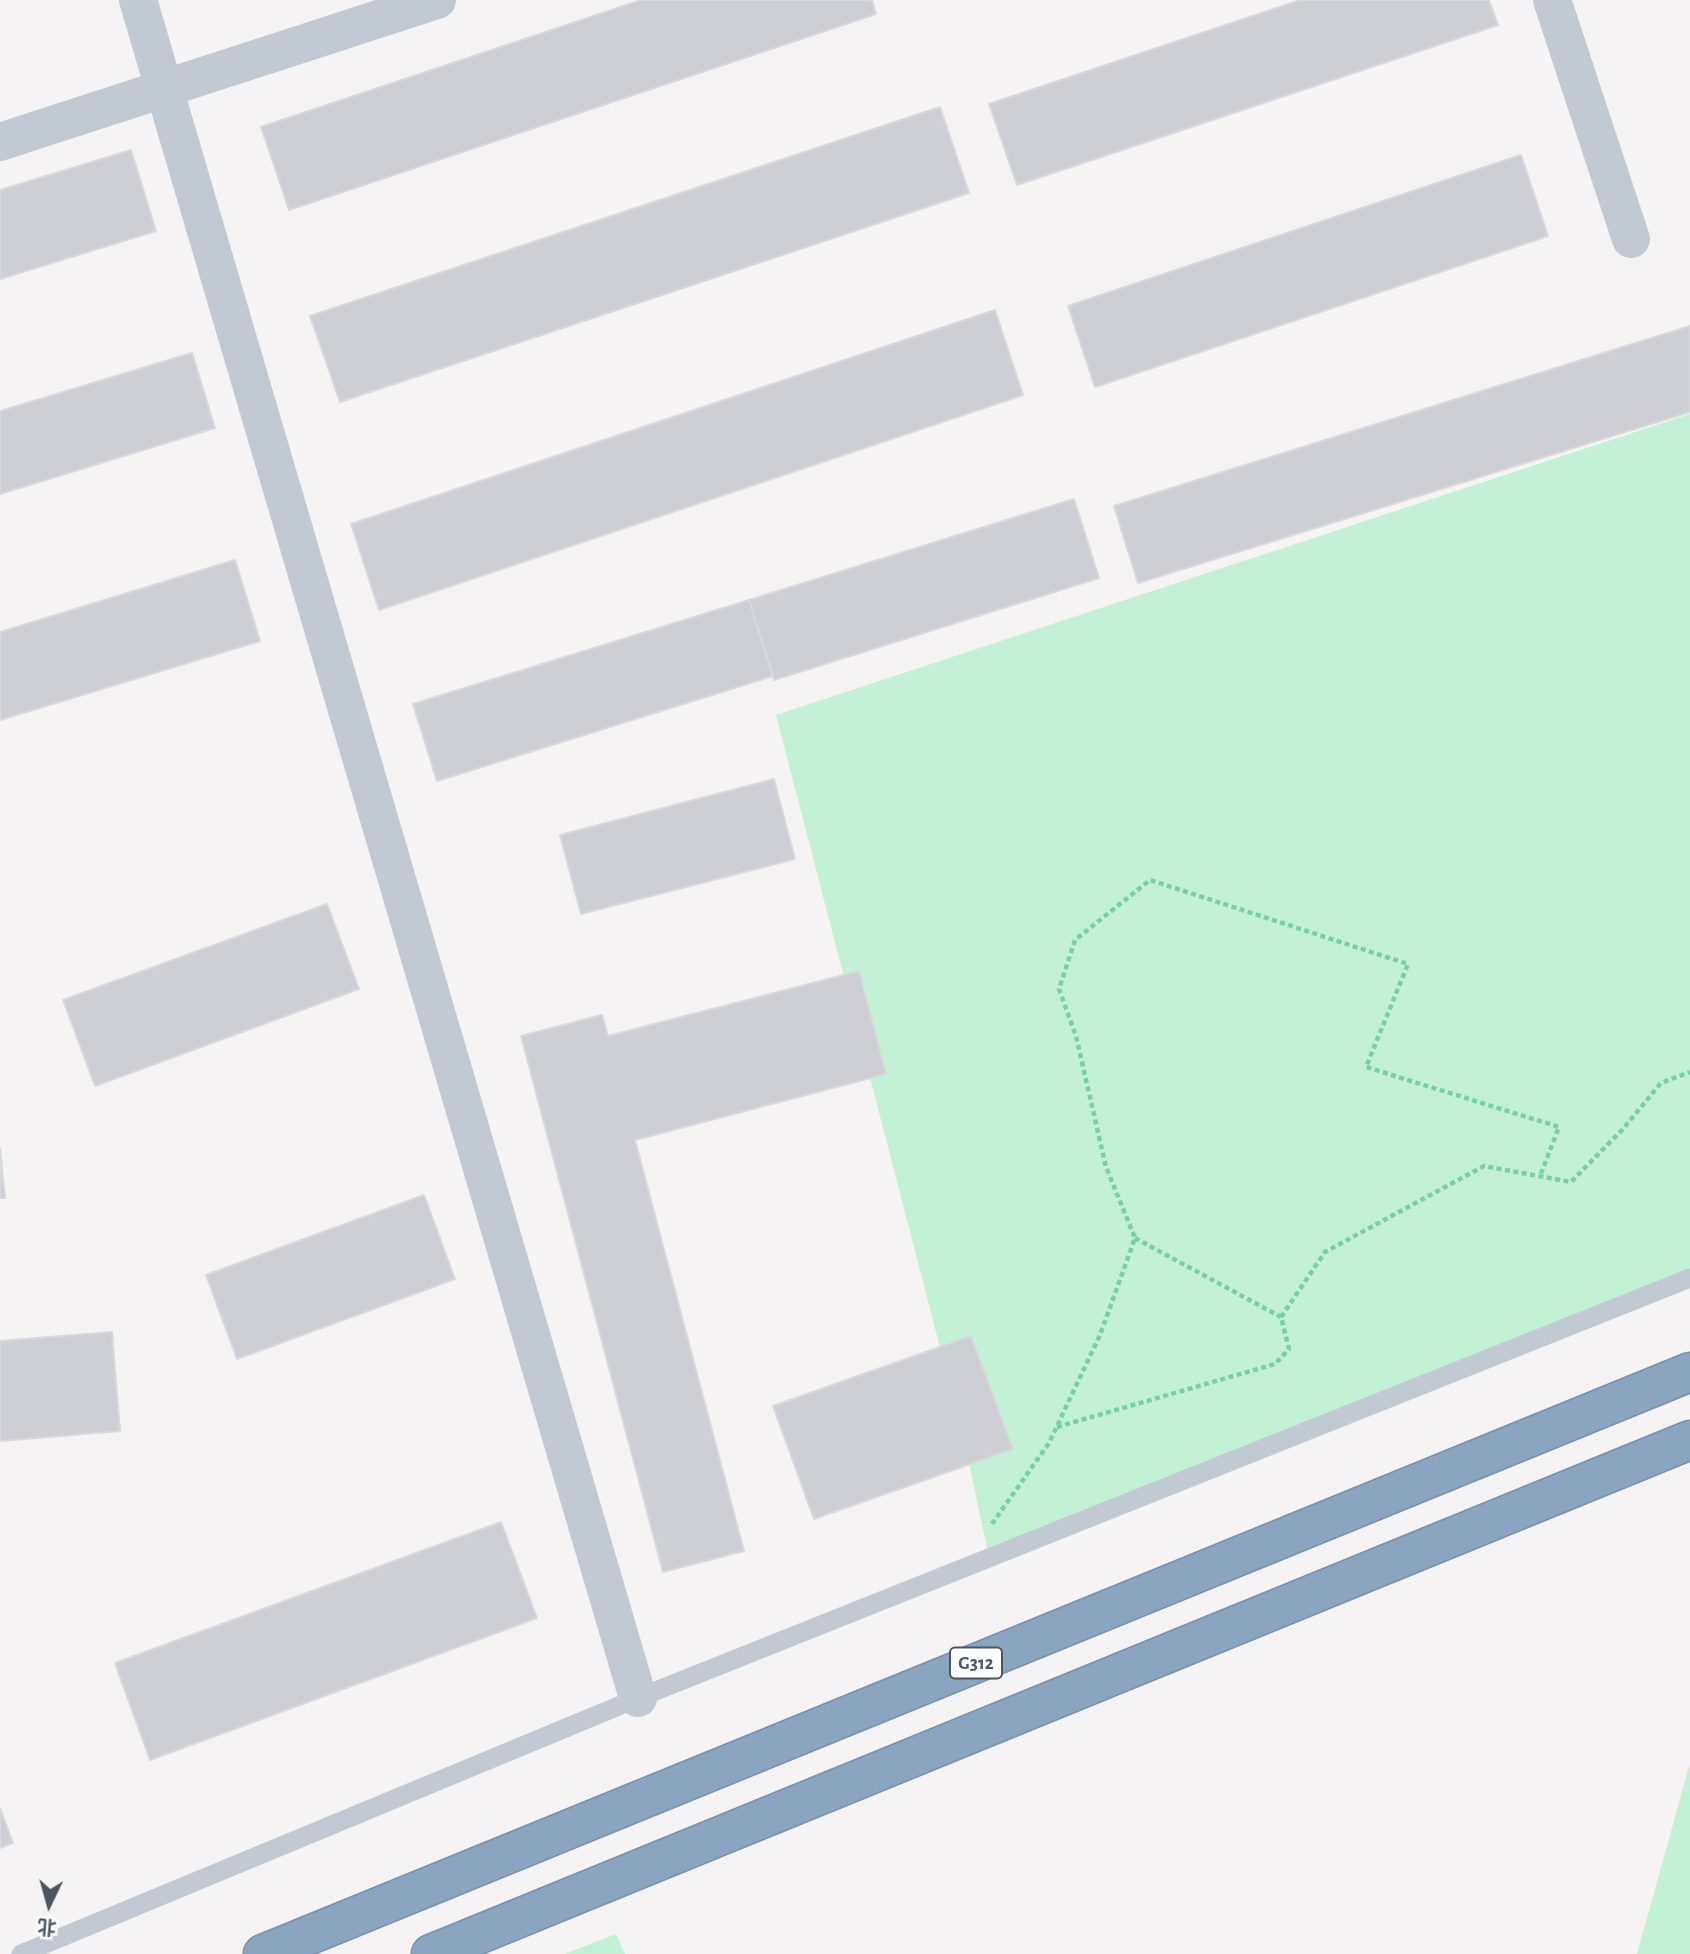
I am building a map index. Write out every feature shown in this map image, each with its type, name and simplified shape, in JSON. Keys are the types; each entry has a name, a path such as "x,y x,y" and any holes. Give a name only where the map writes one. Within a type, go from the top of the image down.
{"highway":[{"name":"G312","path":"262,1954 1690,1372"},
{"path":"430,1954 1690,1440"}],"street":[{"path":"138,0 638,1698"},
{"path":"0,142 437,0"},
{"path":"1552,0 1631,239"}],"lane":[{"path":"21,1954 638,1698 1690,1278"}],"path":[{"path":"1057,1427 1275,1364 1289,1349 1281,1317 1135,1238 1106,1167 1076,1036 1059,989 1075,940 1150,880 1408,964 1366,1067 1559,1127 1540,1176"},
{"path":"1281,1317 1325,1252 1484,1166 1571,1182 1622,1130 1661,1083 1690,1072"},
{"path":"969,1565 998,1512 1049,1443 1100,1335 1135,1238"}],"green space":[{"path":"1690,414 1690,1283 990,1562 964,1440 776,715"},
{"path":"1690,1763 1690,1954 1637,1954"},
{"path":"616,1934 625,1954 565,1954"}],"building":[{"path":"641,0 872,0 876,14 289,210 261,127"},
{"path":"1300,0 1489,0 1498,25 1017,185 989,104"},
{"path":"940,107 969,193 340,402 310,316"},
{"path":"131,150 156,231 0,279 0,190"},
{"path":"1521,155 1548,236 1095,387 1068,306"},
{"path":"995,310 1023,395 379,610 351,524"},
{"path":"1690,326 1690,412 1138,583 1114,506"},
{"path":"192,353 215,428 0,494 0,411"},
{"path":"1074,499 1099,578 774,680 749,600"},
{"path":"235,560 260,641 0,720 0,632"},
{"path":"749,600 773,676 437,781 413,704"},
{"path":"774,779 795,859 581,914 560,835"},
{"path":"327,904 359,989 95,1086 63,1000"},
{"path":"859,971 886,1074 635,1140 744,1551 663,1572 521,1036 602,1015 608,1036"},
{"path":"0,1148 5,1198 0,1198"},
{"path":"424,1195 455,1279 237,1359 206,1275"},
{"path":"112,1332 120,1431 0,1441 0,1341"},
{"path":"971,1336 1013,1449 814,1519 773,1406"},
{"path":"501,1522 537,1618 150,1760 115,1663"},
{"path":"0,1808 13,1843 0,1848"}]}
